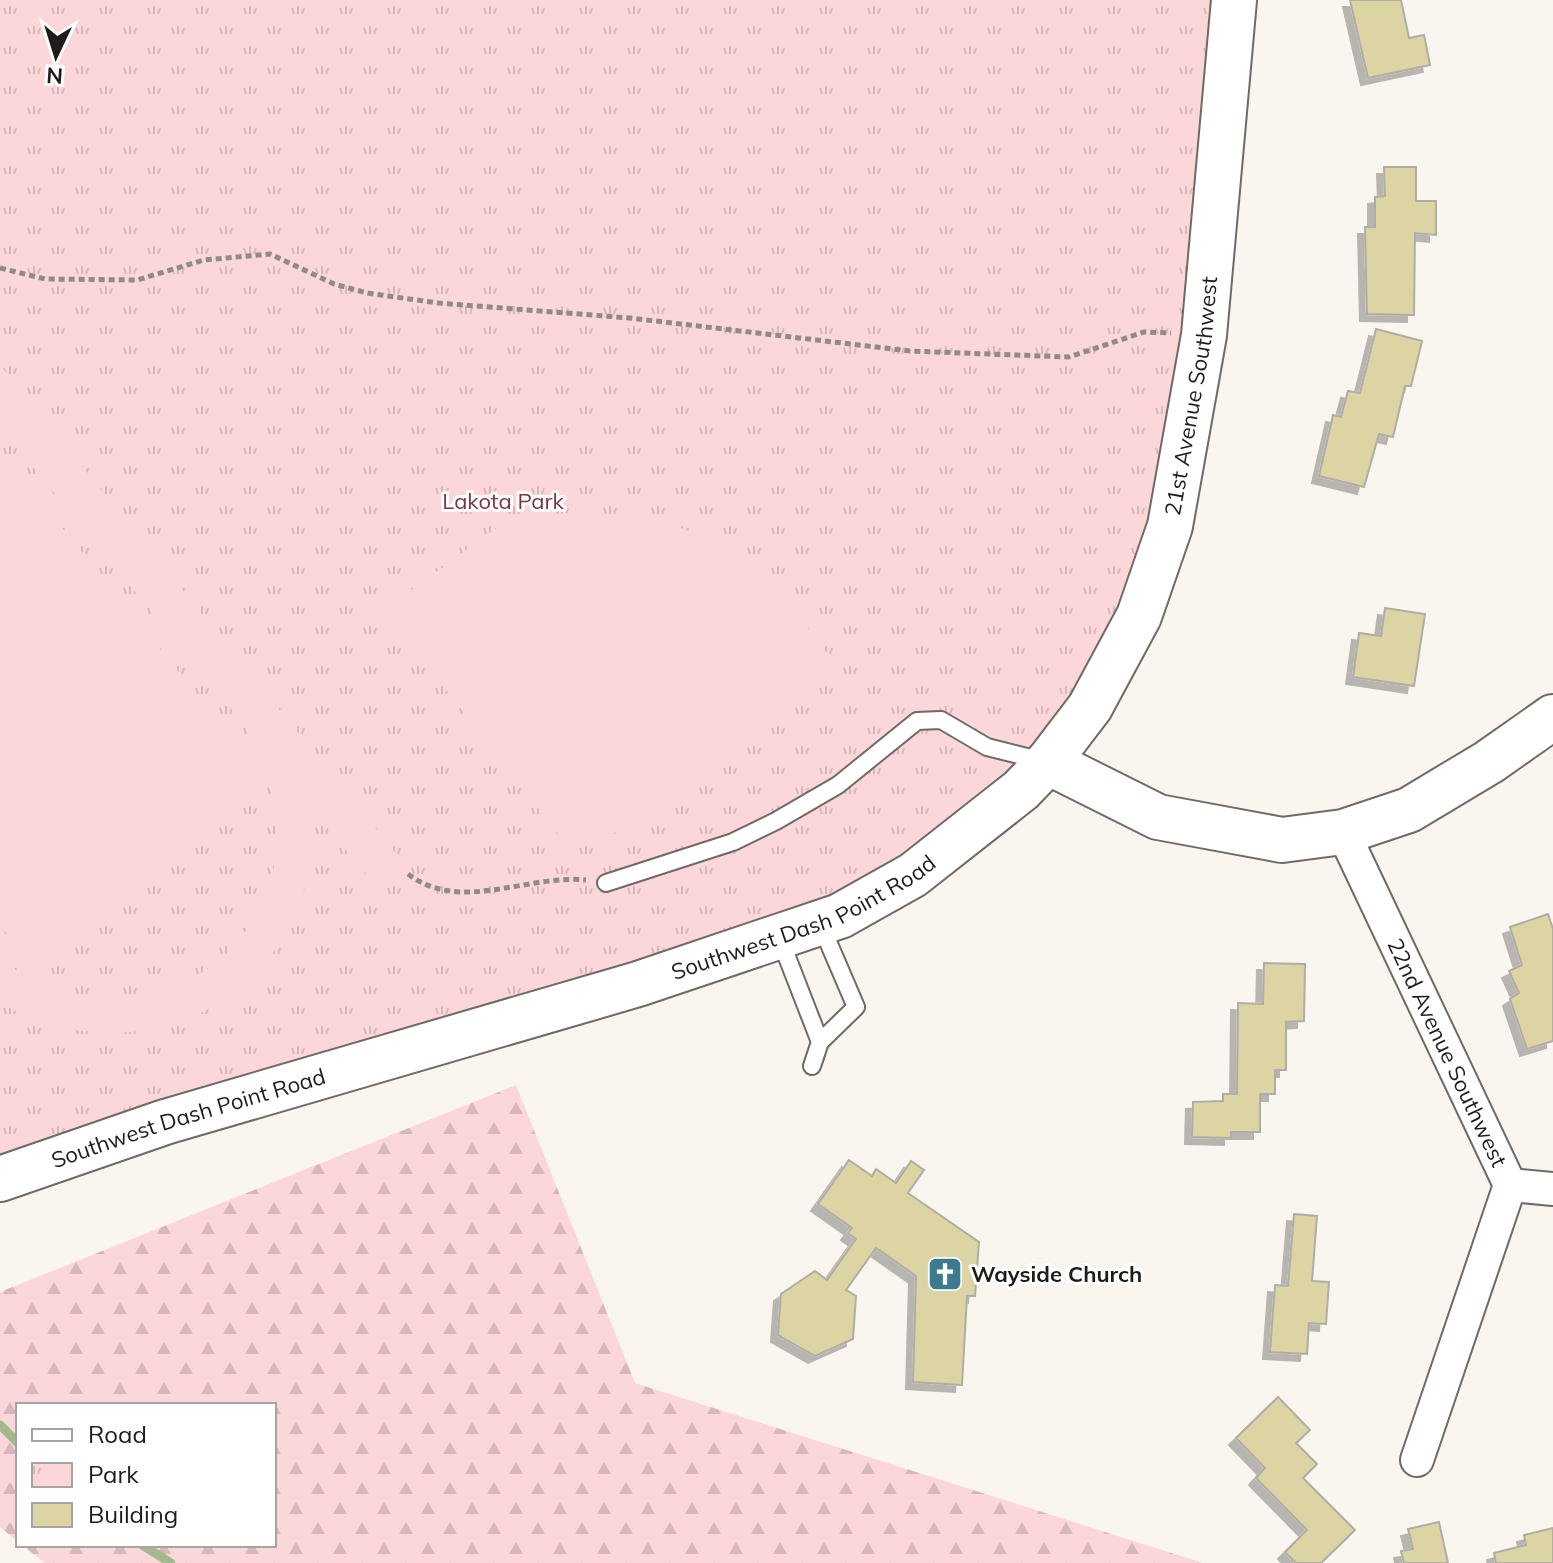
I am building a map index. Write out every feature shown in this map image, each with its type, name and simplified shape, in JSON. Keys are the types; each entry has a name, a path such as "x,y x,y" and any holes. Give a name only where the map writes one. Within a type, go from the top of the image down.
{"main road":[{"name":"21st Avenue Southwest","path":"1048,762 1090,707 1139,616 1170,526 1204,335 1234,0"},
{"path":"1048,762 1158,817 1282,840 1343,832 1409,810 1489,762 1553,717"},
{"name":"Southwest Dash Point Road","path":"0,1179 165,1122 638,984 780,939 820,923 913,875 1021,790 1048,762"}],"street":[{"name":"22nd Avenue Southwest","path":"1343,832 1510,1185 1417,1460"},
{"path":"1510,1185 1553,1189"}],"lane":[{"path":"606,883 733,842 776,821 838,785 917,721 941,720 987,747 1048,762"},
{"path":"812,1066 820,1042 856,1007 820,923"},
{"path":"780,939 820,1042"}],"path":[{"path":"0,268 45,279 137,280 204,260 270,254 334,284 367,293 630,318 910,351 1069,357 1144,332 1204,335"},
{"path":"408,874 436,889 481,892 541,880 606,883"}],"green space":[{"name":"Lakota Park","path":"0,0 1234,0 1197,380 1090,707 913,875 0,1179"},
{"path":"0,365 406,866 376,886 315,813 309,875 289,928 257,971 216,1004 168,1025 115,1033 58,1026 0,1003 0,959 63,992 124,999 181,984 228,952 261,905 277,847 270,784 238,717 0,427"},
{"path":"0,451 267,781 34,968 0,926"},
{"path":"576,512 650,519 714,543 767,581 837,665 598,845 565,843 384,610 495,529 532,517"},
{"path":"516,1085 635,1383 1203,1563 45,1563 25,1547 276,1547 276,1403 16,1403 16,1540 0,1527 0,1292"}],"building":[{"path":"1350,0 1401,0 1409,38 1424,35 1430,65 1368,78"},
{"path":"1384,167 1416,167 1416,201 1436,201 1436,235 1415,233 1414,315 1367,314 1365,227 1375,227 1375,197 1385,196"},
{"path":"1376,329 1422,341 1411,386 1405,386 1393,437 1379,434 1364,487 1319,476 1333,415 1341,417 1348,391 1360,393"},
{"path":"1385,608 1425,614 1414,686 1353,677 1359,633 1381,636"},
{"path":"1548,914 1553,929 1553,1041 1527,1049 1510,999 1519,993 1509,971 1522,965 1510,927"},
{"path":"1264,963 1305,964 1304,1021 1286,1022 1286,1070 1275,1070 1275,1094 1260,1094 1260,1132 1231,1132 1231,1138 1192,1137 1193,1102 1223,1101 1223,1094 1237,1094 1238,1003 1263,1004"},
{"name":"Wayside Church","path":"849,1160 872,1176 876,1169 896,1183 911,1161 924,1170 908,1193 979,1242 975,1296 967,1296 962,1385 913,1382 916,1276 876,1248 846,1290 856,1296 853,1339 815,1356 778,1335 781,1294 815,1271 827,1280 856,1239 848,1233 852,1228 818,1204"},
{"path":"1294,1214 1317,1216 1312,1281 1329,1282 1326,1324 1309,1323 1307,1354 1270,1352 1275,1285 1288,1286"},
{"path":"1278,1397 1310,1430 1296,1443 1317,1464 1303,1478 1355,1530 1321,1563 1296,1563 1285,1552 1307,1530 1256,1478 1265,1468 1236,1438"},
{"path":"1439,1522 1448,1563 1404,1563 1401,1551 1413,1549 1408,1529"},
{"path":"1553,1528 1553,1563 1496,1563 1494,1553 1526,1545 1524,1535"}],"waterway":[{"path":"0,1425 16,1441"},
{"path":"145,1547 171,1563"}],"place":[{"name":"Wayside Church","path":"945,1274"}]}
